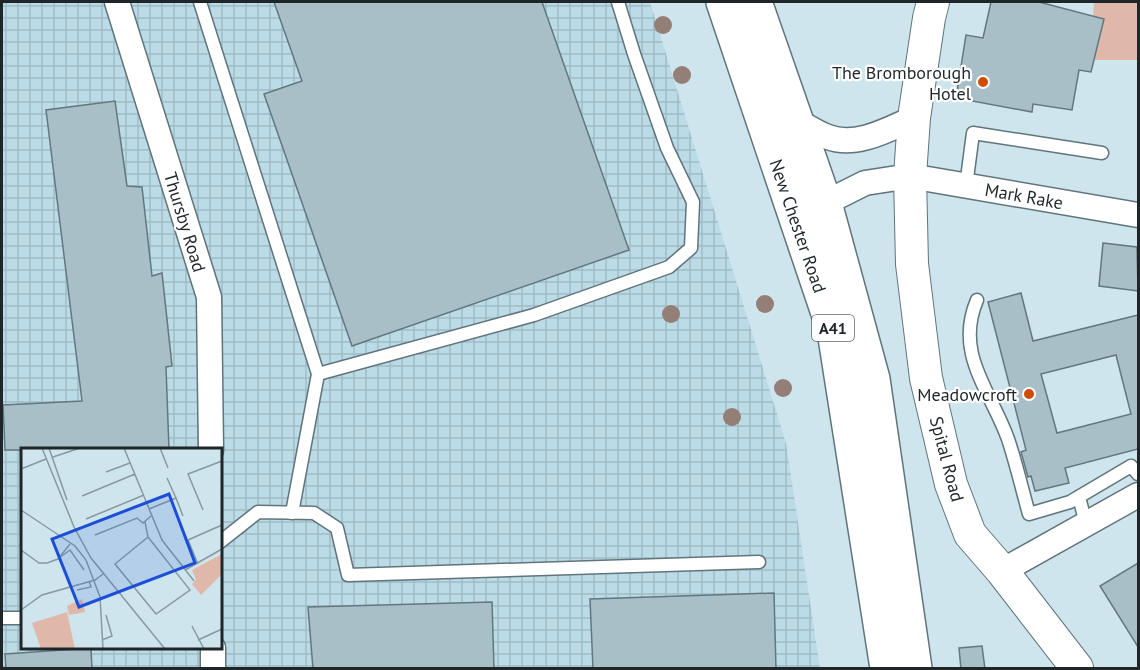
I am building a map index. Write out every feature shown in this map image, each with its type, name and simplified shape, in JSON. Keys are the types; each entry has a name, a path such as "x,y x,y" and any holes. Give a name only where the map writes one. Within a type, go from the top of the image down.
{"highway":[{"name":"New Chester Road","path":"723,2 834,331 887,669"},
{"name":"New Chester Road","path":"755,2 825,203 873,380 915,669"}],"street":[{"name":"Thursby Road","path":"117,2 208,297 211,448"},
{"name":"Spital Road","path":"933,2 914,118 910,176 912,264 928,389 951,484 970,534 1002,571 1077,669"},
{"path":"794,119 830,138 855,140 914,118"},
{"name":"Mark Rake","path":"825,203 865,183 910,176 1138,215"},
{"path":"1002,571 1138,495"},
{"path":"213,649 213,669"}],"lane":[{"path":"200,2 318,374 292,513"},
{"path":"318,374 534,315 669,267 691,248 693,202 667,148 618,2"},
{"path":"966,186 973,133 1102,153"},
{"path":"977,300 971,314 973,361 1007,437 1029,514 1070,502 1131,466 1138,474"},
{"path":"1079,497 1086,524"},
{"path":"222,540 258,512 314,513 337,528 348,575 759,562"},
{"path":"2,618 21,618"}],"shaded area":[{"path":"2,2 650,2 786,443 820,668 2,668"},
{"path":"1094,2 1138,2 1138,60 1086,60 1098,43 1104,19 1093,16"}],"building":[{"path":"274,2 542,2 629,250 352,346 264,94 302,81"},
{"path":"991,2 1039,2 1104,19 1091,72 1079,70 1072,110 1033,104 1032,112 956,98 966,35 983,38"},
{"path":"115,101 127,186 142,187 152,276 162,273 172,366 166,367 169,448 21,448 21,450 5,450 3,405 82,401 46,110"},
{"path":"1103,243 1137,247 1138,291 1099,286"},
{"name":"Meadowcroft","path":"1021,293 1033,341 1138,315 1138,449 1065,468 1069,483 1035,491 1031,476 1028,477 1021,452 1026,450 988,302","holes":["1116,355 1131,414 1057,433 1041,374"]},
{"path":"1138,563 1138,647 1100,586"},
{"path":"774,593 776,669 593,669 590,599"},
{"path":"492,602 494,669 313,669 308,607"},
{"path":"982,646 985,669 961,669 959,648"},
{"path":"91,649 92,669 6,669 5,654"}],"place":[{"name":"The Bromborough Hotel","path":"983,82"},
{"name":"Meadowcroft","path":"1029,394"}]}
